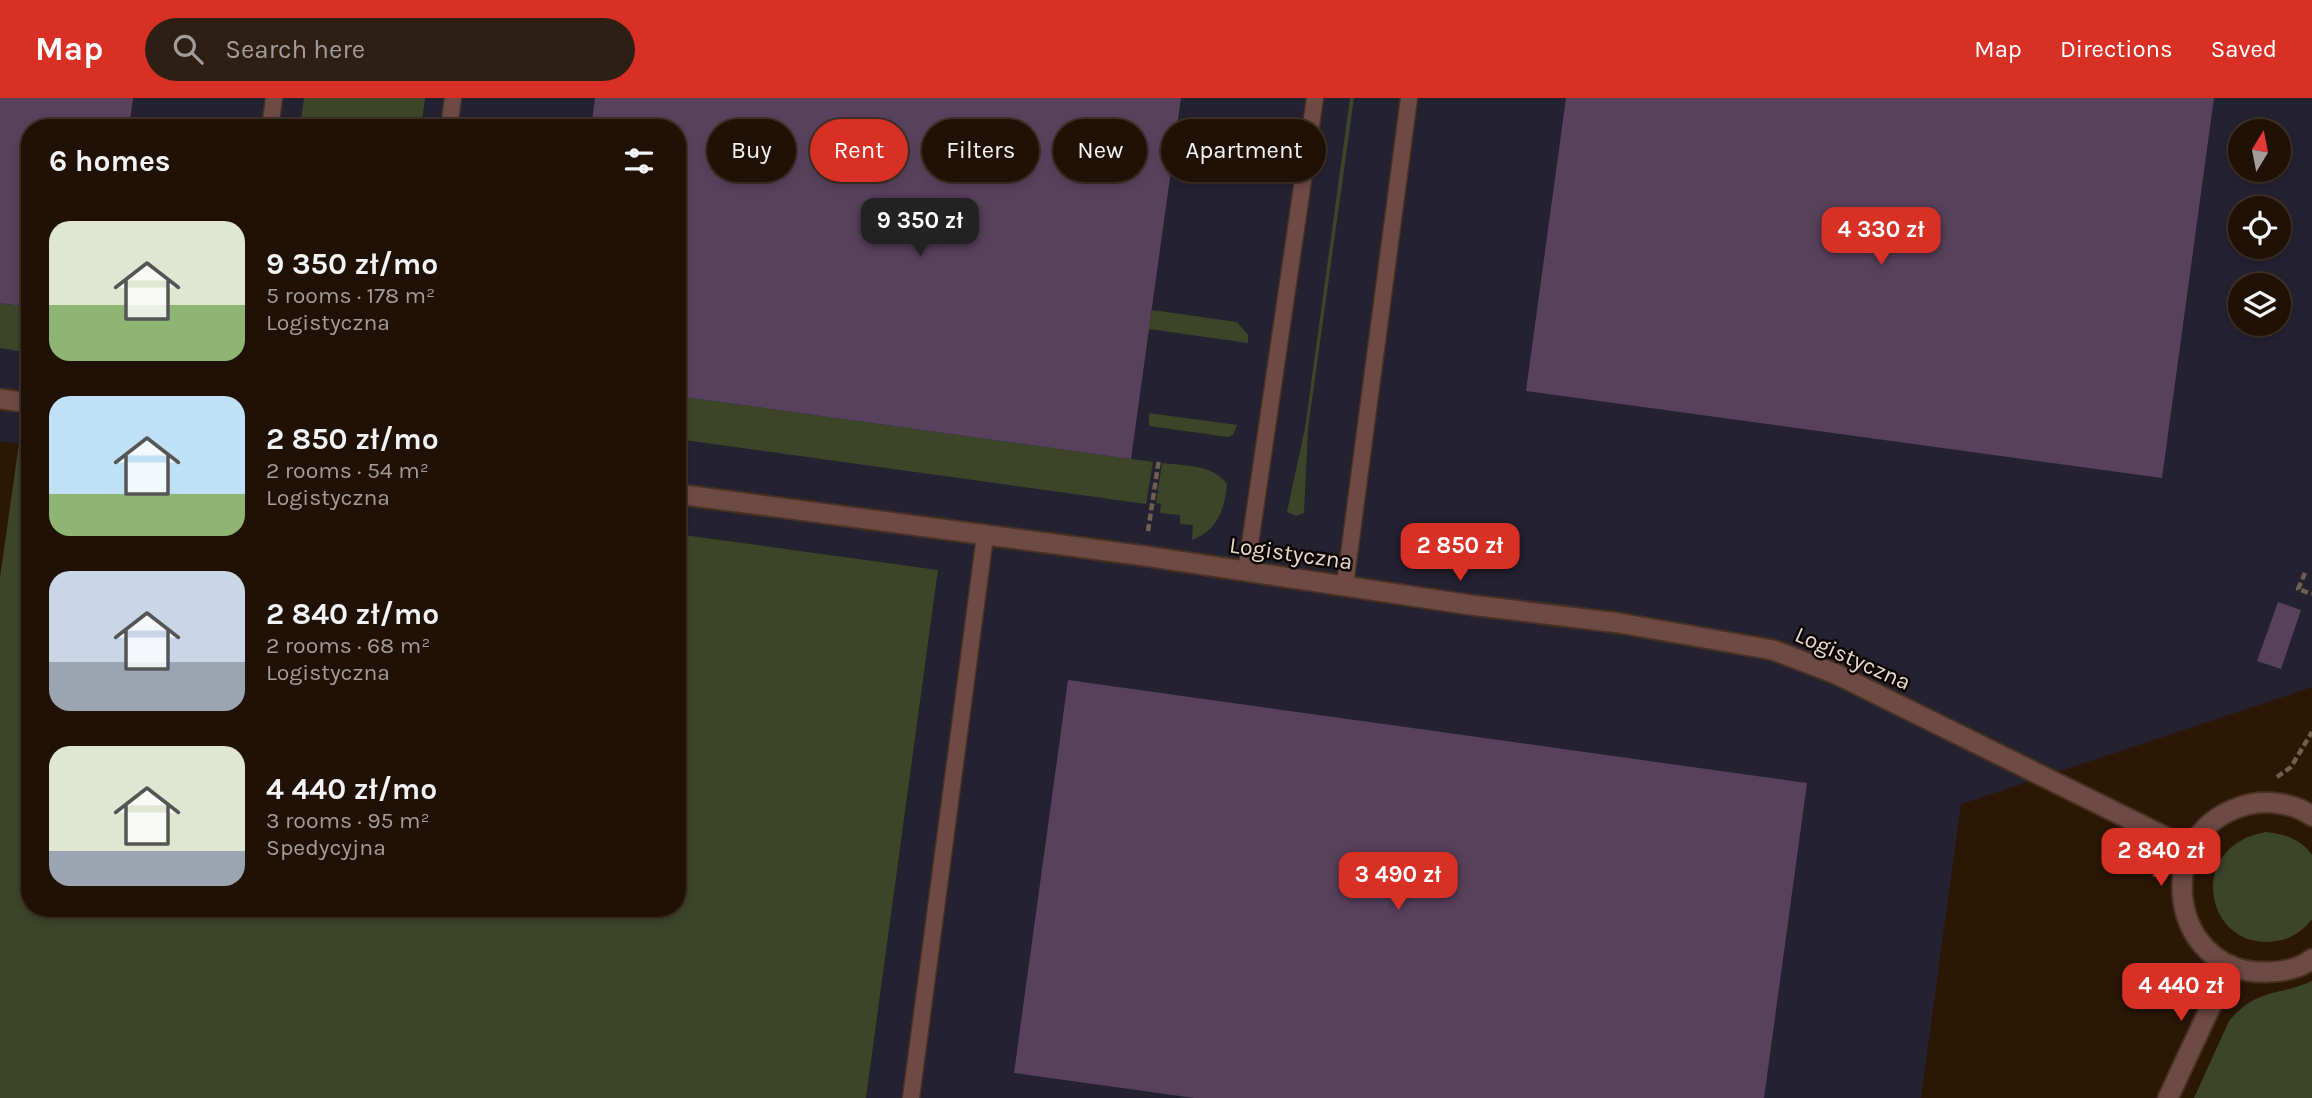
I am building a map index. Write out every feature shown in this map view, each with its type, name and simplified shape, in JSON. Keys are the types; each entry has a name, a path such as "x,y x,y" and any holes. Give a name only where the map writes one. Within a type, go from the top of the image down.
{"street":[{"path":"0,399 21,402"},
{"name":"Logistyczna","path":"686,495 1145,556 1471,605 1619,622 1773,650 1836,674 2190,849"},
{"path":"2310,808 2279,803 2252,803 2227,811 2205,827 2190,849 2181,874 2182,902 2190,928 2207,950 2230,965 2254,973 2280,972 2312,959"},
{"path":"2168,1098 2230,965"}],"lane":[{"path":"271,119 274,98"},
{"path":"450,119 453,98"},
{"path":"1246,571 1315,98"},
{"path":"1345,585 1409,98"},
{"path":"911,1098 985,536"}],"path":[{"path":"1145,556 1159,459"},
{"path":"2305,573 2298,589 2312,594"},
{"path":"2139,854 2155,874 2157,882"}],"shaded area":[{"path":"0,98 2312,98 2312,687 1961,804 1921,1098 866,1098 938,571 686,535 686,119 21,119 21,444 0,441"}],"green space":[{"path":"304,98 425,98 422,119 301,119"},
{"path":"1350,98 1354,98 1308,429 1304,513 1296,516 1287,512 1305,428"},
{"path":"0,303 21,306 21,352 0,348"},
{"path":"1152,310 1237,322 1248,335 1248,343 1149,329"},
{"path":"686,397 1153,462 1146,504 686,440"},
{"path":"1149,413 1237,425 1233,435 1228,437 1149,426"},
{"path":"19,443 21,917 686,917 686,535 938,570 866,1098 0,1098 0,578"},
{"path":"1162,463 1206,469 1221,477 1227,484 1218,518 1201,536 1192,540 1193,525 1180,524 1180,515 1160,513 1161,504 1156,503"},
{"path":"2266,832 2292,838 2312,855 2312,919 2296,934 2276,941 2252,940 2233,931 2220,915 2214,896 2214,876 2223,857 2240,841"},
{"path":"2312,981 2312,1098 2194,1098 2229,1021 2239,1010 2268,994"}],"building":[{"path":"0,98 133,98 130,119 21,119 21,306 0,303"},
{"path":"595,98 1181,98 1178,119 1161,119 1161,182 1169,182 1131,459 686,397 686,119 592,119"},
{"path":"1566,98 2214,98 2162,478 1526,391"},
{"path":"2278,602 2301,610 2281,669 2257,661"},
{"path":"1068,680 1807,783 1764,1098 1194,1098 1014,1073"}]}
